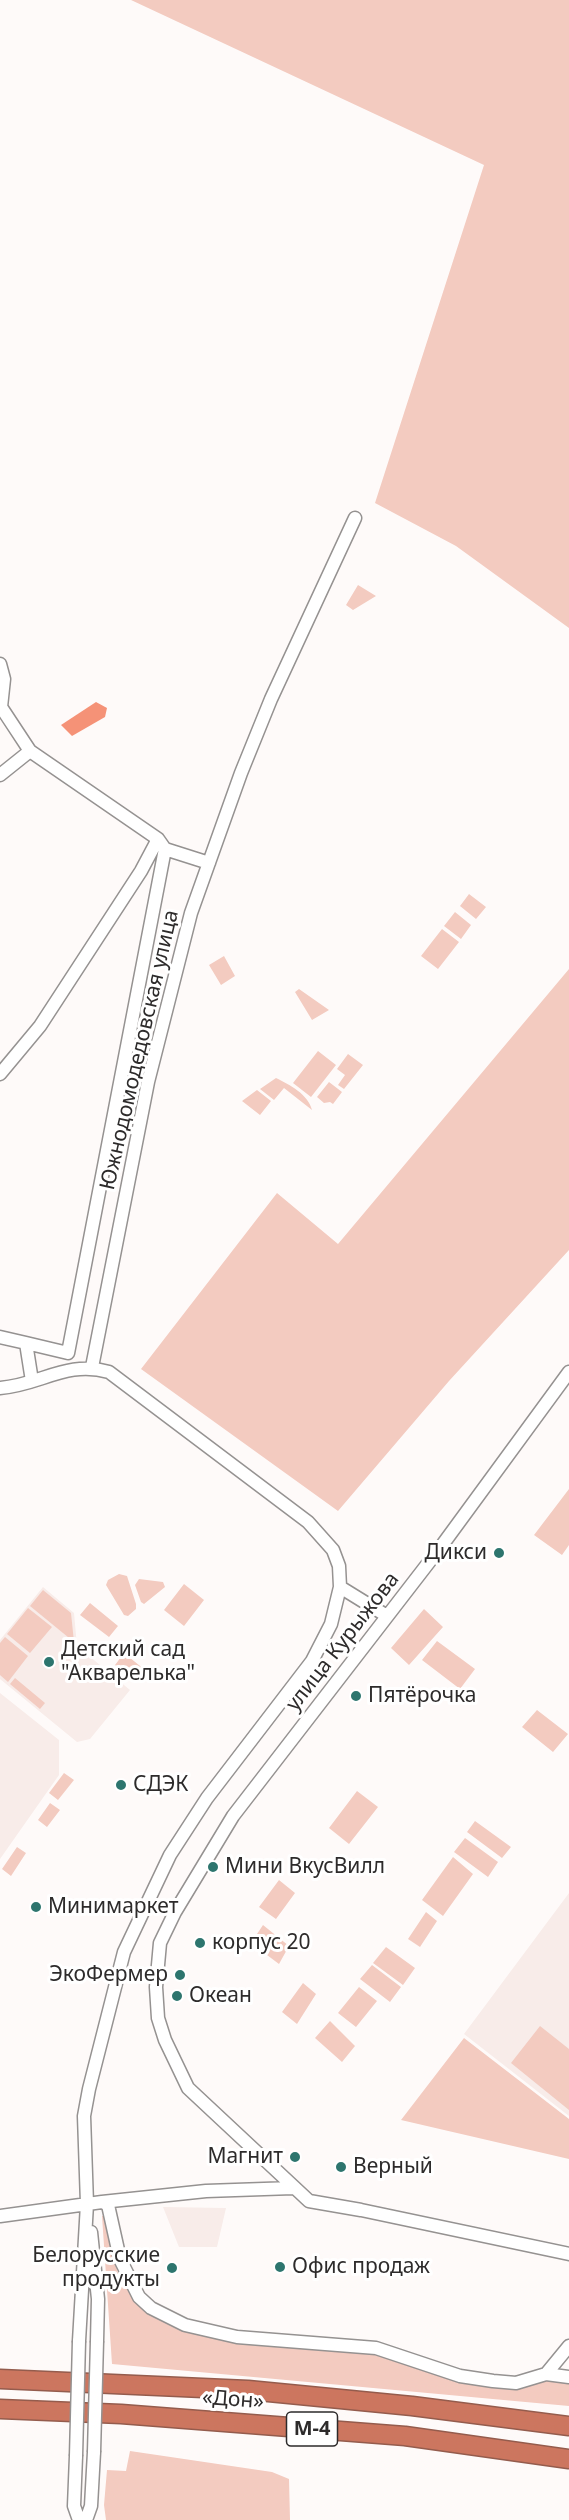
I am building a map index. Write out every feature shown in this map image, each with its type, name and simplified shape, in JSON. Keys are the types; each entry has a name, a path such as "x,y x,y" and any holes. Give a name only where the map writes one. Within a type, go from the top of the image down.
{"highway":[{"name":"«Дон»","path":"0,2379 248,2390 412,2406 569,2426"},
{"name":"«Дон»","path":"0,2409 121,2414 405,2436 569,2458"}],"street":[{"name":"Южнодомодедовская улица","path":"92,1367 158,1037 191,913 272,699 355,518"},
{"path":"0,664 4,679 2,707 30,751 162,844 209,863"},
{"path":"0,775 30,751"},
{"path":"0,1074 40,1026 141,871 162,844"},
{"path":"0,1337 68,1353 162,844"},
{"path":"26,1343 32,1381"},
{"path":"0,1388 77,1368 92,1367 109,1372 308,1522 333,1550 339,1566 340,1587 331,1624 322,1644 201,1808 170,1855 124,1952 84,2116 87,2204 98,2299 94,2452 91,2506 86,2520"},
{"name":"улица Курыжова","path":"293,2188 188,2088 165,2040 158,2018 156,1987 160,1943 175,1912 233,1816 475,1501 569,1372"},
{"path":"340,1587 387,1616"},
{"path":"0,2216 206,2191 293,2188 309,2201 569,2254"},
{"path":"102,2202 108,2205 112,2213 120,2259 140,2297 151,2308 185,2325 237,2337 376,2348 460,2376 493,2381 516,2383 546,2374 569,2377"},
{"path":"79,2520 74,2506 79,2341 87,2204"},
{"path":"546,2374 569,2346"}],"shaded area":[{"path":"131,0 569,0 569,628 456,546 375,503 484,165"},
{"path":"358,585 376,596 353,610 346,605"},
{"path":"96,702 107,708 105,717 72,736 61,725"},
{"path":"469,894 486,907 476,919 460,906"},
{"path":"455,912 471,925 461,939 444,926"},
{"path":"442,929 459,942 438,969 421,956"},
{"path":"224,956 235,976 221,985 209,965"},
{"path":"569,969 569,1250 449,1381 338,1511 141,1369 277,1193 338,1244"},
{"path":"299,989 329,1010 312,1020 295,992"},
{"path":"318,1051 336,1065 311,1097 293,1083"},
{"path":"348,1054 363,1065 344,1089 338,1085 345,1075 337,1069"},
{"path":"276,1078 303,1095 312,1110 284,1088 274,1100 260,1089"},
{"path":"329,1082 342,1092 333,1104 324,1103 317,1097"},
{"path":"257,1090 271,1101 260,1115 242,1101"},
{"path":"569,1489 569,1545 562,1555 534,1535"},
{"path":"119,1574 127,1576 136,1604 136,1609 128,1616 124,1615 106,1585 108,1580"},
{"path":"139,1579 163,1582 165,1587 144,1604 141,1602 135,1585"},
{"path":"184,1584 204,1600 184,1626 164,1610"},
{"name":"Детский сад \"Акварелька\"","path":"43,1587 74,1613 77,1646 130,1690 90,1739 77,1742 0,1679 0,1640"},
{"path":"43,1590 71,1613 74,1642 30,1606"},
{"path":"90,1603 118,1626 109,1637 80,1615"},
{"path":"28,1608 52,1627 30,1653 7,1634"},
{"path":"424,1609 443,1627 409,1665 391,1648"},
{"path":"5,1637 28,1656 8,1682 0,1675 0,1643"},
{"path":"437,1641 475,1669 460,1689 422,1660"},
{"path":"124,1653 145,1670 137,1681 115,1665"},
{"path":"15,1678 45,1703 40,1709 10,1684"},
{"path":"0,1693 59,1740 59,1775 0,1859"},
{"path":"537,1710 568,1734 553,1752 522,1727"},
{"path":"64,1773 74,1780 58,1800 49,1793"},
{"path":"357,1791 378,1807 349,1844 329,1828"},
{"path":"50,1803 60,1810 47,1827 38,1820"},
{"path":"475,1821 511,1847 502,1858 467,1832"},
{"path":"465,1838 498,1862 488,1877 454,1852"},
{"path":"17,1847 26,1853 11,1876 2,1869"},
{"path":"453,1857 473,1874 443,1916 422,1900"},
{"path":"279,1880 295,1893 276,1919 259,1907"},
{"path":"569,1893 569,2116 464,2034"},
{"path":"426,1912 437,1921 420,1947 408,1939"},
{"path":"263,1925 289,1946 279,1964 251,1943"},
{"path":"386,1947 415,1968 403,1985 373,1963"},
{"path":"372,1965 401,1987 390,2002 360,1979"},
{"path":"303,1983 316,1994 297,2024 282,2012"},
{"path":"359,1987 377,2001 356,2027 338,2013"},
{"path":"330,2021 355,2046 342,2062 315,2038"},
{"path":"540,2026 569,2049 569,2110 511,2063"},
{"path":"464,2038 569,2119 569,2159 401,2120"},
{"path":"163,2207 226,2208 217,2247 179,2247"},
{"path":"107,2215 118,2273 149,2309 240,2338 292,2336 494,2382 538,2379 569,2381 569,2406 112,2364 102,2216"},
{"path":"130,2451 272,2472 289,2479 290,2520 106,2520 104,2505 107,2470 126,2471"}],"place":[{"name":"Дикси","path":"499,1553"},
{"name":"Детский сад \"Акварелька\"","path":"49,1662"},
{"name":"Пятёрочка","path":"356,1696"},
{"name":"СДЭК","path":"121,1785"},
{"name":"Мини ВкусВилл","path":"213,1867"},
{"name":"Минимаркет","path":"36,1907"},
{"name":"корпус 20","path":"200,1943"},
{"name":"ЭкоФермер","path":"180,1975"},
{"name":"Океан","path":"177,1996"},
{"name":"Магнит","path":"295,2157"},
{"name":"Верный","path":"341,2167"},
{"name":"Офис продаж","path":"280,2267"},
{"name":"Белорусские продукты","path":"172,2268"}]}
